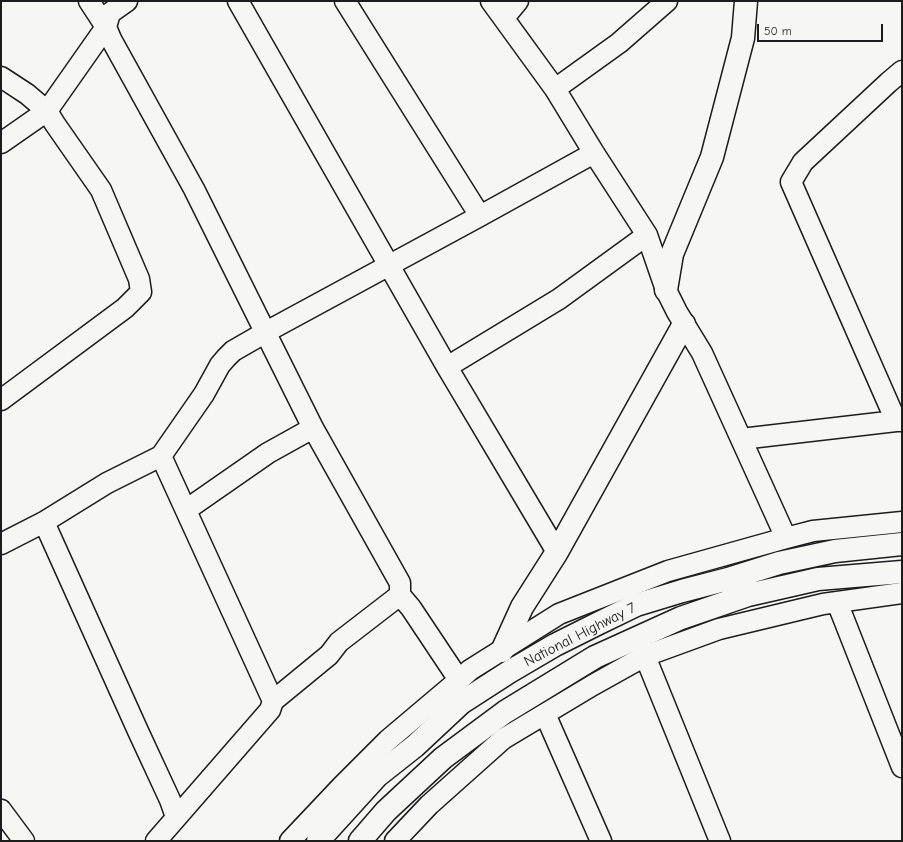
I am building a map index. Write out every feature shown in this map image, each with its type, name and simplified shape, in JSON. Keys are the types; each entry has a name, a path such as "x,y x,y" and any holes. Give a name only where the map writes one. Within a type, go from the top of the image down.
{"main road":[{"path":"666,290 672,254 712,157 743,38 746,1"},
{"path":"502,650 522,606 557,552 684,324"},
{"name":"National Highway 7","path":"318,841 377,776 415,746 461,703 509,672 597,624 636,605 779,563 835,551 902,544"},
{"path":"360,841 386,811 443,758 505,712 595,657 680,618 748,595 818,579 902,572"}],"street":[{"path":"88,1 106,27 110,39 194,189 313,428 400,583 400,595 412,608 459,680"},
{"path":"1,143 47,111 106,27 110,14 127,1"},
{"path":"238,1 446,367 557,552"},
{"path":"345,1 480,216"},
{"path":"491,1 555,89 647,235 666,290 677,312 702,353 786,538"},
{"path":"504,18 518,1"},
{"path":"555,89 619,43 667,1"},
{"path":"741,439 899,421 791,182 803,162 902,71"},
{"path":"1,77 27,94 47,111 101,190 139,279 141,292 125,308 1,400"},
{"path":"1,544 44,522 107,483 161,456 204,394 215,374 233,351 594,153"},
{"path":"446,367 559,299 647,235"},
{"path":"186,510 268,453 313,428"},
{"path":"161,456 273,701"},
{"path":"44,522 134,724 170,800 176,817"},
{"path":"290,841 388,740 470,670 559,614 668,571 786,538 813,531 902,522"},
{"path":"394,841 429,805 503,739 645,656 719,629 823,604 902,593"},
{"path":"156,841 270,710 273,701 329,655 339,642 400,595"},
{"path":"837,602 902,767"},
{"path":"645,656 720,841"},
{"path":"545,714 601,841"},
{"path":"1,810 24,841"}]}
